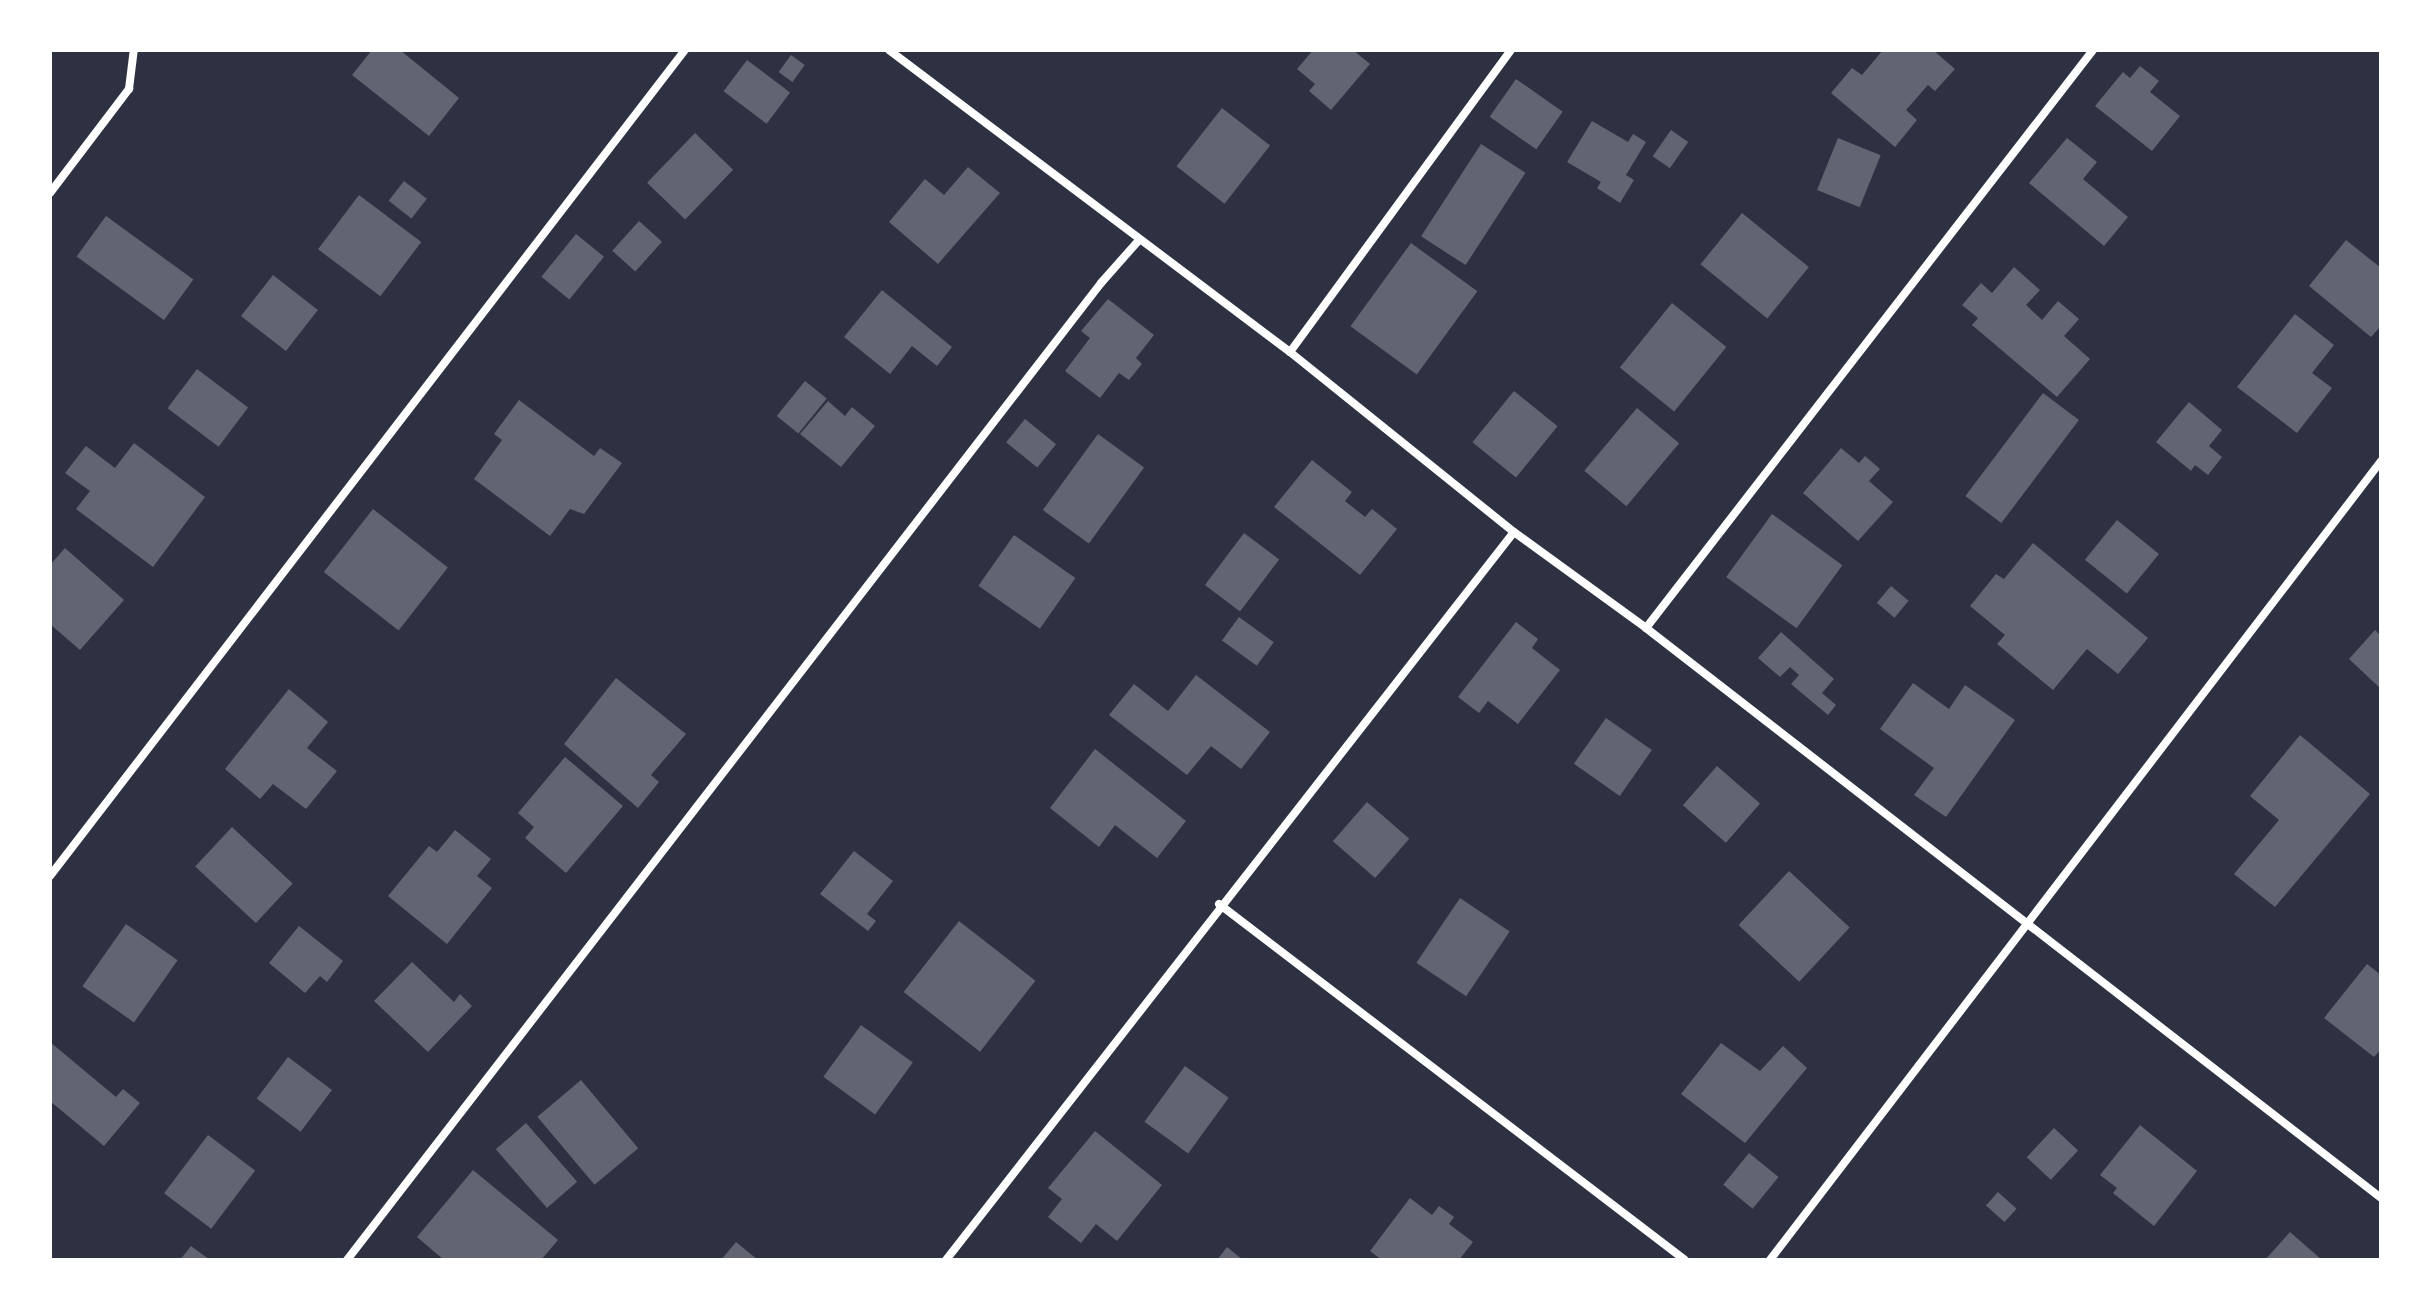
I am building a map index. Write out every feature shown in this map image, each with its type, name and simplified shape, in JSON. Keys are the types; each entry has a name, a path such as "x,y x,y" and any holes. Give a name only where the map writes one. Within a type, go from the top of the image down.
{"street":[{"path":"50,193 129,89 134,50"},
{"path":"50,876 685,50"},
{"path":"1290,352 1511,50"},
{"path":"1646,628 2093,50"},
{"path":"896,52 1290,352 1514,532 1646,628 2026,926 2381,1198"},
{"path":"347,1260 1101,283 1139,240"},
{"path":"1770,1260 2381,461"},
{"path":"946,1260 1219,904 1514,532"},
{"path":"1219,904 1685,1260"}],"building":[{"path":"372,50 400,50 459,98 429,136 352,75"},
{"path":"1313,50 1353,50 1370,64 1331,110 1309,91 1315,84 1297,69"},
{"path":"1883,50 1933,50 1955,69 1935,91 1928,85 1906,110 1917,120 1895,147 1831,93 1852,68 1862,75"},
{"path":"791,55 805,65 792,82 779,72"},
{"path":"747,60 790,92 767,124 724,91"},
{"path":"2140,66 2159,81 2150,92 2180,116 2152,151 2095,106 2123,72 2130,78"},
{"path":"1516,79 1563,112 1536,149 1490,117"},
{"path":"1222,108 1270,146 1225,204 1176,166"},
{"path":"1592,121 1628,142 1633,134 1646,142 1626,175 1634,180 1620,203 1597,188 1601,182 1567,162"},
{"path":"1671,130 1688,142 1670,168 1653,156"},
{"path":"695,133 733,170 685,219 647,183"},
{"path":"1838,138 1881,155 1860,207 1817,190"},
{"path":"2067,138 2097,162 2083,179 2128,217 2104,246 2029,183"},
{"path":"1481,144 1525,173 1466,265 1421,236"},
{"path":"968,167 1000,193 938,264 889,222 925,179 944,195"},
{"path":"404,181 427,199 411,219 389,201"},
{"path":"359,195 421,242 380,296 318,249"},
{"path":"1742,213 1809,267 1767,318 1700,264"},
{"path":"106,216 193,279 164,320 77,256"},
{"path":"639,221 662,242 635,271 612,251"},
{"path":"576,234 604,257 569,299 541,277"},
{"path":"2346,240 2381,268 2381,326 2371,337 2309,286"},
{"path":"1411,243 1477,291 1417,375 1350,326"},
{"path":"2014,267 2040,290 2026,305 2042,320 2058,301 2079,319 2064,336 2090,359 2057,397 1972,325 1978,318 1962,305 1981,283 1992,293"},
{"path":"273,275 318,310 286,351 241,316"},
{"path":"882,290 952,347 937,366 912,346 890,374 844,337"},
{"path":"1108,299 1154,335 1136,358 1142,364 1129,380 1119,373 1100,398 1065,371 1090,338 1081,331"},
{"path":"1672,303 1726,347 1674,412 1620,368"},
{"path":"2295,314 2334,345 2312,373 2332,388 2297,433 2237,387"},
{"path":"197,369 248,408 219,447 168,408"},
{"path":"805,381 827,399 798,434 777,416"},
{"path":"1514,391 1558,426 1516,478 1472,442"},
{"path":"2043,393 2079,420 2001,523 1965,496"},
{"path":"519,400 594,456 600,448 622,463 584,514 570,509 550,536 474,479 502,440 494,434"},
{"path":"828,401 845,416 852,407 875,426 841,467 800,434"},
{"path":"2189,402 2222,430 2209,446 2222,457 2208,475 2195,465 2191,471 2156,442"},
{"path":"1637,408 1679,443 1626,506 1584,471"},
{"path":"1025,419 1056,444 1037,467 1006,442"},
{"path":"1098,434 1144,468 1089,544 1043,510"},
{"path":"134,443 205,497 153,567 76,509 90,491 65,473 86,446 115,468"},
{"path":"1841,448 1859,463 1865,456 1880,469 1869,481 1893,502 1858,541 1803,493"},
{"path":"1312,460 1352,492 1345,501 1365,517 1372,509 1397,529 1360,575 1274,507"},
{"path":"373,509 448,567 399,631 324,572"},
{"path":"1772,514 1842,565 1797,628 1726,577"},
{"path":"2117,520 2159,554 2127,594 2085,560"},
{"path":"1244,533 1279,559 1240,611 1205,585"},
{"path":"1014,535 1075,578 1040,629 978,586"},
{"path":"2033,543 2148,638 2118,674 2087,649 2053,690 1997,644 2005,635 1970,606 1996,574 2004,579"},
{"path":"65,548 124,600 80,650 50,624 50,565"},
{"path":"1891,586 1909,601 1894,618 1877,603"},
{"path":"1239,617 1274,642 1257,666 1222,640"},
{"path":"1516,622 1538,639 1532,648 1560,670 1518,724 1488,701 1479,713 1458,697"},
{"path":"2375,630 2381,636 2381,689 2349,659"},
{"path":"1781,632 1834,679 1822,693 1836,705 1828,715 1791,684 1799,675 1790,667 1780,677 1758,658"},
{"path":"1196,675 1270,732 1241,769 1211,746 1187,775 1109,715 1134,684 1168,711"},
{"path":"616,678 686,734 651,775 659,782 638,808 564,744"},
{"path":"1913,683 1949,709 1965,685 2015,720 1946,817 1914,795 1934,768 1880,729"},
{"path":"289,689 328,722 307,748 337,771 306,809 273,784 260,799 225,769"},
{"path":"1606,718 1652,750 1620,796 1574,764"},
{"path":"2300,735 2370,794 2275,907 2234,874 2279,820 2250,796"},
{"path":"1095,749 1186,821 1157,858 1115,825 1099,847 1050,808"},
{"path":"565,757 623,806 566,873 525,838 534,827 518,813"},
{"path":"1717,766 1760,803 1726,843 1683,805"},
{"path":"1367,802 1409,839 1375,878 1333,841"},
{"path":"232,827 293,884 256,923 195,866"},
{"path":"455,830 491,859 477,876 492,888 447,944 388,896 429,846 437,852"},
{"path":"854,851 893,881 867,914 876,921 868,931 820,894"},
{"path":"1789,871 1850,928 1799,982 1739,925"},
{"path":"1460,898 1510,932 1466,996 1416,963"},
{"path":"959,921 1035,981 980,1052 904,992"},
{"path":"126,924 178,960 134,1022 82,986"},
{"path":"299,926 343,961 327,982 320,976 305,993 269,963"},
{"path":"412,962 454,1002 460,994 472,1006 428,1052 374,1001"},
{"path":"2367,964 2381,975 2381,1049 2374,1057 2324,1018"},
{"path":"861,1025 913,1063 875,1114 823,1077"},
{"path":"50,1042 116,1097 123,1089 140,1103 104,1146 50,1101"},
{"path":"1721,1043 1760,1071 1783,1046 1807,1068 1745,1143 1681,1094"},
{"path":"288,1057 332,1090 301,1132 257,1099"},
{"path":"1185,1066 1229,1098 1188,1154 1144,1122"},
{"path":"581,1080 638,1148 595,1185 537,1117"},
{"path":"526,1123 577,1182 547,1208 496,1149"},
{"path":"2140,1125 2197,1171 2154,1226 2113,1193 2117,1188 2100,1175"},
{"path":"2054,1128 2078,1151 2051,1180 2027,1157"},
{"path":"1095,1131 1162,1185 1117,1241 1096,1224 1081,1243 1048,1217 1062,1199 1048,1188"},
{"path":"208,1135 255,1171 211,1229 164,1193"},
{"path":"1749,1153 1779,1177 1753,1209 1723,1185"},
{"path":"473,1170 558,1240 541,1260 444,1260 417,1237"},
{"path":"1998,1192 2017,1209 2005,1222 1986,1205"},
{"path":"1410,1198 1432,1215 1439,1206 1454,1217 1449,1224 1473,1242 1459,1260 1382,1260 1370,1251"},
{"path":"2290,1232 2322,1260 2265,1260"},
{"path":"736,1242 758,1260 721,1260"},
{"path":"191,1246 210,1260 180,1260"},
{"path":"1227,1247 1243,1260 1217,1260"}]}
